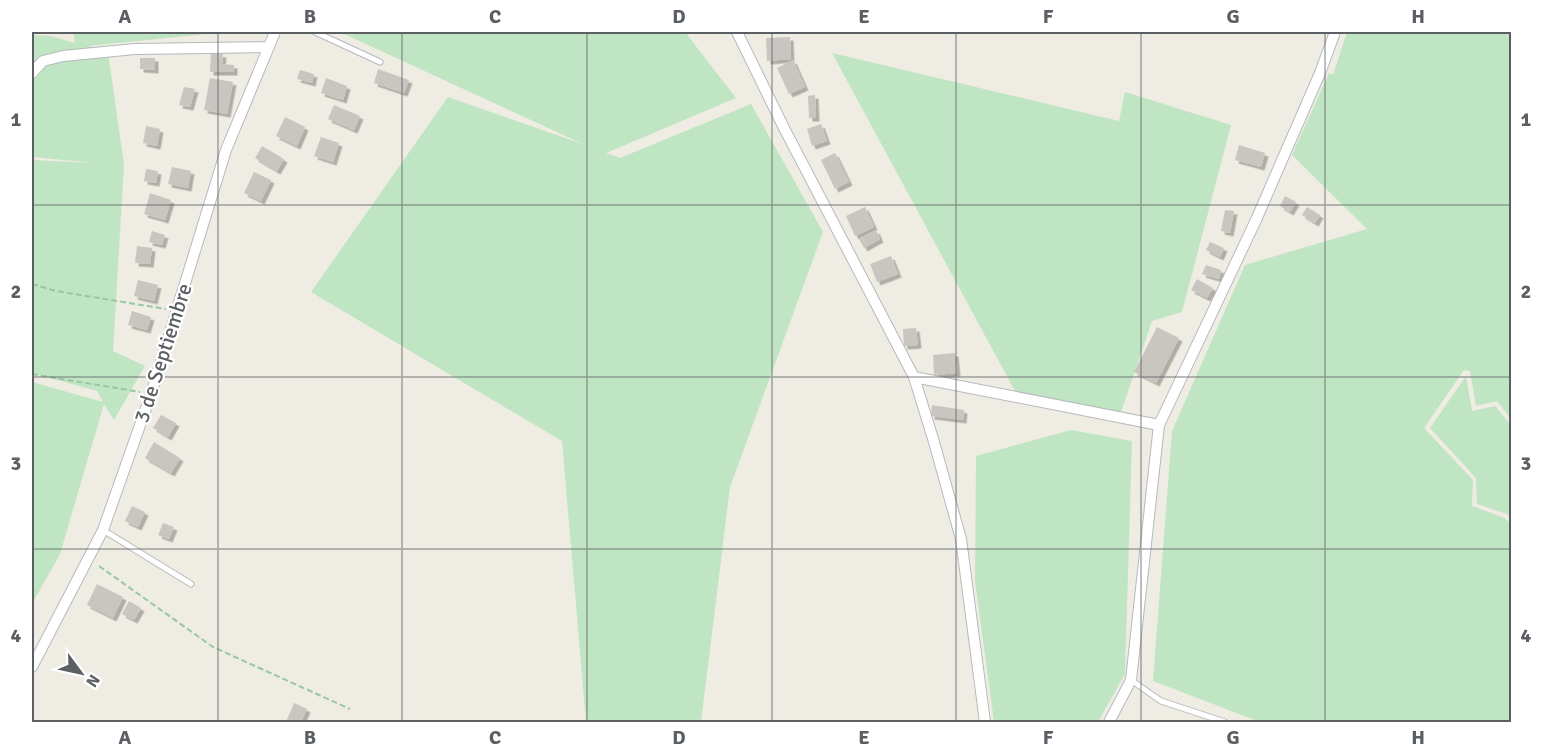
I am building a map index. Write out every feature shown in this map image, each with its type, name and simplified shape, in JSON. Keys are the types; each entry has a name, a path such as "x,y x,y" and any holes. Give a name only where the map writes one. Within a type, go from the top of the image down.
{"street":[{"name":"3 de Septiembre","path":"32,667 103,530 151,394 226,150 275,32"},
{"path":"737,32 784,128 914,377 961,539 985,723"},
{"path":"1109,723 1131,680 1159,425 1256,220 1320,73 1335,32"},
{"path":"32,73 43,61 63,56 135,49 268,47"},
{"path":"914,377 1159,425"}],"lane":[{"path":"315,32 380,62"},
{"path":"103,530 191,584"},
{"path":"1131,680 1161,701 1225,723"}],"path":[{"path":"32,284 56,291 177,311"},
{"path":"32,374 151,394"},
{"path":"87,562 89,560 213,647 350,709"}],"green space":[{"path":"73,32 226,32 88,46 108,52 124,165 113,351 145,366 114,420 104,404 60,554 32,604 32,382 103,402 97,391 32,373 32,160 95,163 32,157 32,35 51,36 75,43"},
{"path":"340,32 685,32 736,98 606,153 620,158 751,104 823,232 730,487 701,722 586,722 562,441 311,292 448,97 585,145"},
{"path":"1347,32 1511,32 1511,419 1497,401 1476,406 1470,371 1464,370 1424,428 1473,480 1472,506 1505,518 1511,524 1511,722 1260,722 1153,681 1172,431 1245,265 1367,229 1292,155 1329,73 1333,75"},
{"path":"832,53 1119,121 1125,92 1231,125 1182,312 1152,321 1120,415 1015,391"},
{"path":"1466,376 1472,411 1495,406 1511,425 1511,519 1507,514 1477,504 1476,478 1430,428"},
{"path":"1071,430 1132,441 1125,674 1098,722 994,722 975,581 976,456"}],"building":[{"path":"790,37 791,59 767,61 766,38"},
{"path":"211,53 223,54 222,64 234,65 234,72 210,72"},
{"path":"140,58 155,58 155,70 140,69"},
{"path":"793,60 805,87 789,94 777,68"},
{"path":"378,69 409,80 404,93 374,83"},
{"path":"300,70 314,74 312,83 297,79"},
{"path":"210,78 233,82 227,114 204,110"},
{"path":"326,78 347,86 343,100 321,93"},
{"path":"184,87 195,89 190,107 179,105"},
{"path":"815,95 816,118 809,118 808,96"},
{"path":"334,105 360,116 354,130 328,119"},
{"path":"285,117 305,127 297,146 276,136"},
{"path":"821,124 827,141 812,146 807,129"},
{"path":"146,126 160,129 157,146 143,143"},
{"path":"321,137 339,143 333,162 314,156"},
{"path":"1239,145 1265,153 1261,167 1235,160"},
{"path":"262,146 284,159 277,171 255,158"},
{"path":"835,153 849,182 835,189 821,160"},
{"path":"172,167 191,171 188,188 168,184"},
{"path":"146,169 158,171 156,183 144,181"},
{"path":"254,172 271,180 261,201 244,193"},
{"path":"150,193 171,200 165,220 144,214"},
{"path":"1285,196 1296,202 1290,212 1280,206"},
{"path":"865,207 874,227 855,236 846,216"},
{"path":"1307,207 1320,215 1315,223 1302,215"},
{"path":"1225,210 1234,211 1230,233 1221,231"},
{"path":"876,230 880,239 864,248 859,239"},
{"path":"152,231 165,235 162,245 149,242"},
{"path":"1210,242 1224,248 1220,257 1206,250"},
{"path":"137,246 152,248 150,264 135,263"},
{"path":"891,256 898,274 877,282 870,264"},
{"path":"1206,265 1221,270 1219,279 1202,274"},
{"path":"1197,279 1213,288 1207,298 1191,290"},
{"path":"138,280 158,285 154,301 134,296"},
{"path":"132,311 151,317 147,330 128,325"},
{"path":"1157,327 1179,338 1156,383 1134,372"},
{"path":"916,328 918,345 904,346 903,329"},
{"path":"955,353 957,373 934,375 933,355"},
{"path":"932,405 964,410 963,420 931,416"},
{"path":"161,415 176,423 168,437 153,428"},
{"path":"154,442 180,458 171,473 145,458"},
{"path":"132,506 145,512 138,527 125,521"},
{"path":"163,523 174,527 169,539 158,535"},
{"path":"97,584 123,597 113,618 87,605"},
{"path":"129,601 141,608 134,620 122,614"},
{"path":"294,703 307,709 301,722 286,722"}]}
